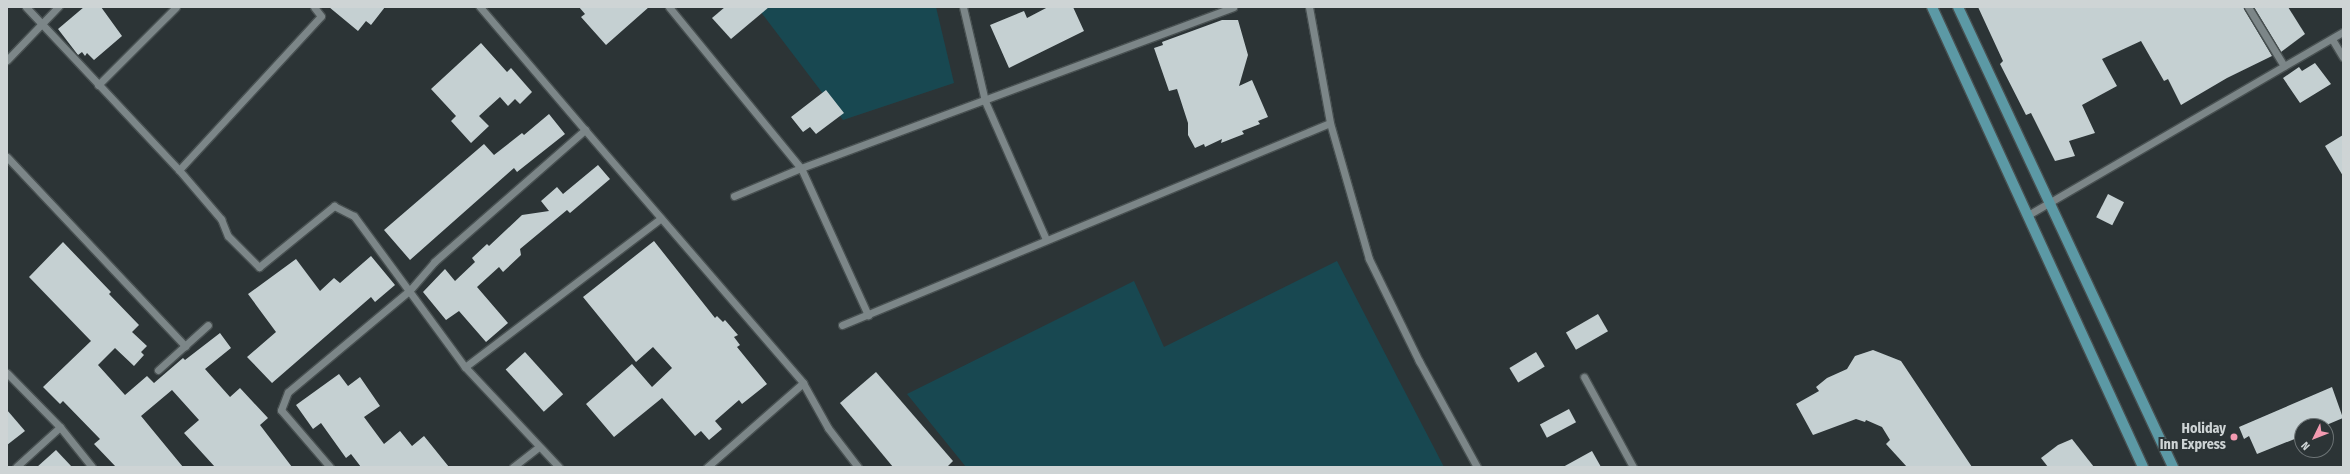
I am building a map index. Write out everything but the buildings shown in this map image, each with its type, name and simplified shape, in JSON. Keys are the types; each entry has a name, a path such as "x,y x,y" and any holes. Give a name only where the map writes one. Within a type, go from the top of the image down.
{"main road":[{"path":"1932,7 2143,467"},
{"path":"1958,7 2051,202 2172,467"}],"street":[{"path":"26,7 179,170 222,220 228,236 259,267 334,206 354,216 410,290 465,367 559,467"},
{"path":"7,60 58,7"},
{"path":"98,85 176,7"},
{"path":"179,170 321,16 314,7"},
{"path":"480,7 803,383 828,428 858,467"},
{"path":"669,7 801,168 868,315"},
{"path":"963,7 985,101 1046,239"},
{"path":"734,196 801,168 985,101 1233,7"},
{"path":"1309,7 1330,123 1369,259 1419,361 1477,467"},
{"path":"2248,7 2284,66"},
{"path":"2028,215 2343,32"},
{"path":"2332,39 2343,57"},
{"path":"842,325 1046,239 1330,123"},
{"path":"330,467 281,410 288,392 410,290 434,262 585,130"},
{"path":"7,156 185,346"},
{"path":"465,367 661,218"},
{"path":"158,370 208,325"},
{"path":"7,373 60,427 92,467"},
{"path":"1584,377 1633,467"},
{"path":"706,467 803,383"},
{"path":"16,467 60,427"},
{"path":"513,467 540,447"}],"shaded area":[{"path":"757,7 936,7 954,83 843,120"},
{"path":"1337,261 1444,467 966,467 907,394 1134,281 1164,347"}],"place":[{"name":"Holiday Inn Express","path":"2234,437"}]}
